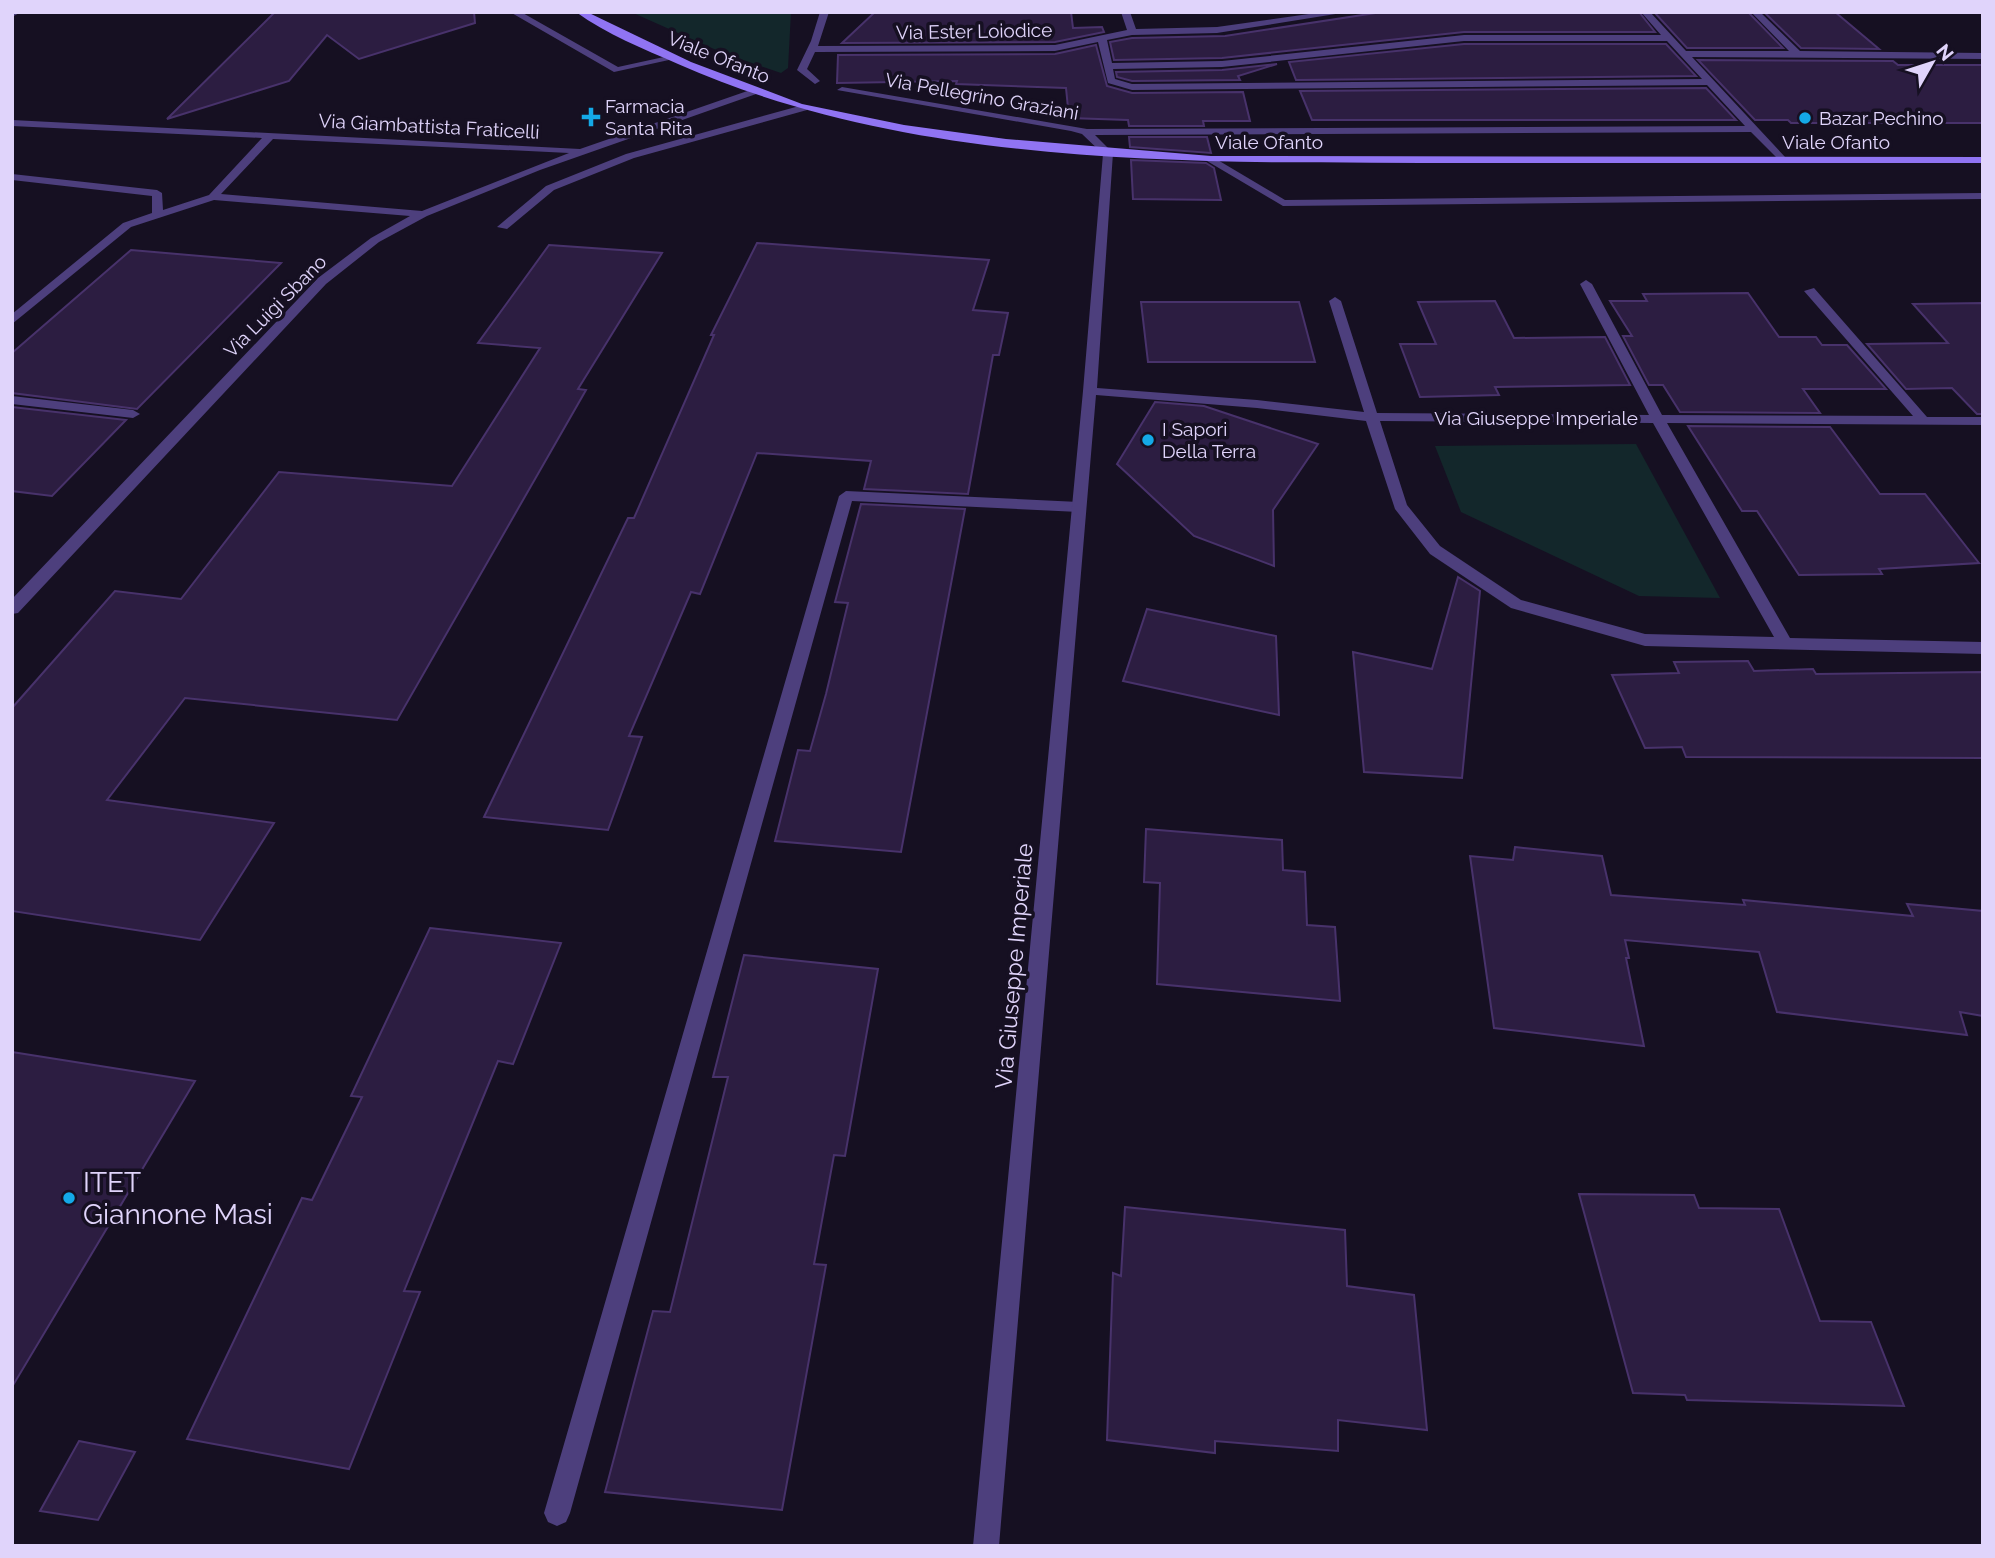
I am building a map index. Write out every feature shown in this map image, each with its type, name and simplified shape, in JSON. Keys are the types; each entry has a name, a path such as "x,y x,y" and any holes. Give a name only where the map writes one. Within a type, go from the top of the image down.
{"main road":[{"name":"Viale Ofanto","path":"580,12 673,58 803,108 948,135 1108,153 1211,159 1983,160"}],"street":[{"path":"514,12 617,71 673,58"},
{"path":"816,82 802,71 825,12"},
{"path":"1125,12 1132,32"},
{"name":"Via Ester Loiodice","path":"812,49 1055,48 1132,32 1217,30 1344,12"},
{"path":"1645,12 1782,160"},
{"path":"1755,12 1797,54"},
{"path":"1102,38 1111,81 1132,87 1708,82"},
{"path":"1108,66 1222,64 1464,38 1667,38"},
{"path":"1683,54 1983,56"},
{"name":"Via Pellegrino Graziani","path":"842,90 1086,132 1108,153"},
{"name":"Via Luigi Sbano","path":"12,609 322,281 375,240 423,214 536,168 756,91"},
{"path":"503,227 550,188 684,139 803,108"},
{"name":"Via Giambattista Fraticelli","path":"12,123 587,151"},
{"path":"1086,132 1754,129"},
{"path":"213,197 270,135"},
{"name":"Via Giuseppe Imperiale","path":"986,1546 1090,391 1108,153"},
{"path":"1211,159 1283,203 1983,196"},
{"path":"12,177 156,192 158,215"},
{"path":"12,320 127,225 213,197 423,214"},
{"path":"1586,284 1658,419 1785,643"},
{"path":"1810,290 1924,421"},
{"path":"1335,301 1400,506 1434,550 1517,604 1644,640 1983,648"},
{"name":"Via Giuseppe Imperiale","path":"1090,391 1256,404 1371,417 1983,421"},
{"path":"12,400 133,414"},
{"path":"557,1513 846,496 1079,507"}],"green space":[{"path":"631,12 791,12 788,68 781,73 723,53"},
{"path":"1636,444 1720,598 1639,596 1461,512 1435,446"}],"building":[{"path":"275,12 474,12 475,23 359,59 327,35 289,81 167,119"},
{"path":"875,12 1071,12 1073,28 1102,27 1104,32 1055,42 842,43"},
{"path":"1382,12 1639,12 1655,32 1464,32 1222,58 1114,60 1110,42 1132,38 1225,36"},
{"path":"1654,12 1748,12 1783,48 1687,48"},
{"path":"1764,12 1835,12 1879,49 1801,48"},
{"path":"1464,44 1666,44 1696,76 1296,80 1289,62"},
{"path":"1096,45 1107,86 1132,93 1243,92 1250,121 1203,121 1204,126 1129,126 1128,120 1069,118 1066,88 956,84 957,81 837,83 838,55 1055,54"},
{"path":"1698,60 1893,61 1898,65 1983,65 1983,123 1791,123 1788,120 1755,120"},
{"path":"1277,64 1238,76 1240,80 1132,81 1117,77 1116,72 1222,70"},
{"path":"1706,88 1736,120 1312,120 1300,91"},
{"path":"1129,137 1207,137 1211,153 1130,147"},
{"path":"1131,160 1206,163 1214,168 1221,200 1133,199"},
{"path":"757,243 989,260 973,310 1008,313 999,355 993,355 968,494 864,489 871,461 757,453 700,594 691,592 629,736 642,737 608,830 484,817 628,518 634,518 714,335 711,335"},
{"path":"549,245 662,253 578,389 586,390 397,720 185,698 107,800 274,823 200,940 12,911 12,708 115,591 181,599 279,472 452,486 540,348 478,343"},
{"path":"131,250 281,263 137,409 12,393 12,353"},
{"path":"1748,293 1779,337 1816,337 1822,345 1847,345 1886,389 1803,389 1820,413 1680,412 1663,385 1649,385 1623,336 1632,336 1610,301 1647,301 1643,294"},
{"path":"1495,301 1514,338 1605,337 1630,385 1495,387 1499,395 1420,397 1400,344 1436,344 1418,302"},
{"path":"1141,302 1299,302 1315,362 1148,362"},
{"path":"1983,303 1983,414 1977,414 1952,388 1906,389 1867,344 1948,343 1913,304"},
{"path":"1155,402 1204,406 1318,444 1273,510 1274,566 1194,536 1117,464"},
{"path":"12,407 126,420 52,496 12,491"},
{"path":"1688,426 1830,427 1880,494 1925,494 1979,563 1879,569 1882,574 1799,575 1757,511 1742,511"},
{"path":"861,504 965,509 901,852 775,841 798,750 810,751 826,694 848,603 835,602"},
{"path":"1458,577 1480,591 1462,778 1364,772 1353,652 1432,669"},
{"path":"1147,609 1276,636 1279,715 1123,681"},
{"path":"1748,661 1754,671 1813,669 1816,674 1983,672 1983,758 1686,757 1682,747 1645,748 1612,675 1679,673 1674,662"},
{"path":"1146,829 1282,840 1283,870 1305,872 1307,925 1335,927 1340,1001 1157,984 1160,883 1144,882"},
{"path":"1515,847 1602,856 1611,895 1745,905 1743,900 1913,916 1907,904 1983,911 1983,1016 1960,1012 1967,1035 1777,1012 1759,952 1625,940 1629,958 1626,958 1644,1046 1494,1028 1470,856 1513,860"},
{"path":"430,928 561,943 513,1064 498,1061 404,1291 420,1292 349,1469 187,1439 302,1198 312,1200 362,1097 351,1096"},
{"path":"744,955 878,969 845,1156 834,1155 814,1264 826,1265 782,1510 605,1492 653,1311 670,1312 728,1077 713,1077"},
{"name":"ITET Giannone Masi","path":"12,1052 195,1081 12,1387"},
{"path":"1579,1194 1694,1195 1699,1208 1779,1209 1820,1321 1871,1322 1904,1406 1687,1400 1685,1395 1633,1393"},
{"path":"1125,1207 1345,1230 1347,1286 1414,1295 1427,1430 1338,1420 1338,1451 1215,1441 1215,1453 1107,1440 1113,1273 1121,1276"},
{"path":"79,1441 135,1452 98,1520 40,1511"}],"place":[{"name":"Farmacia Santa Rita","path":"591,117"},
{"name":"Bazar Pechino","path":"1805,118"},
{"name":"I Sapori Della Terra","path":"1148,440"},
{"name":"ITET Giannone Masi","path":"69,1198"}]}
